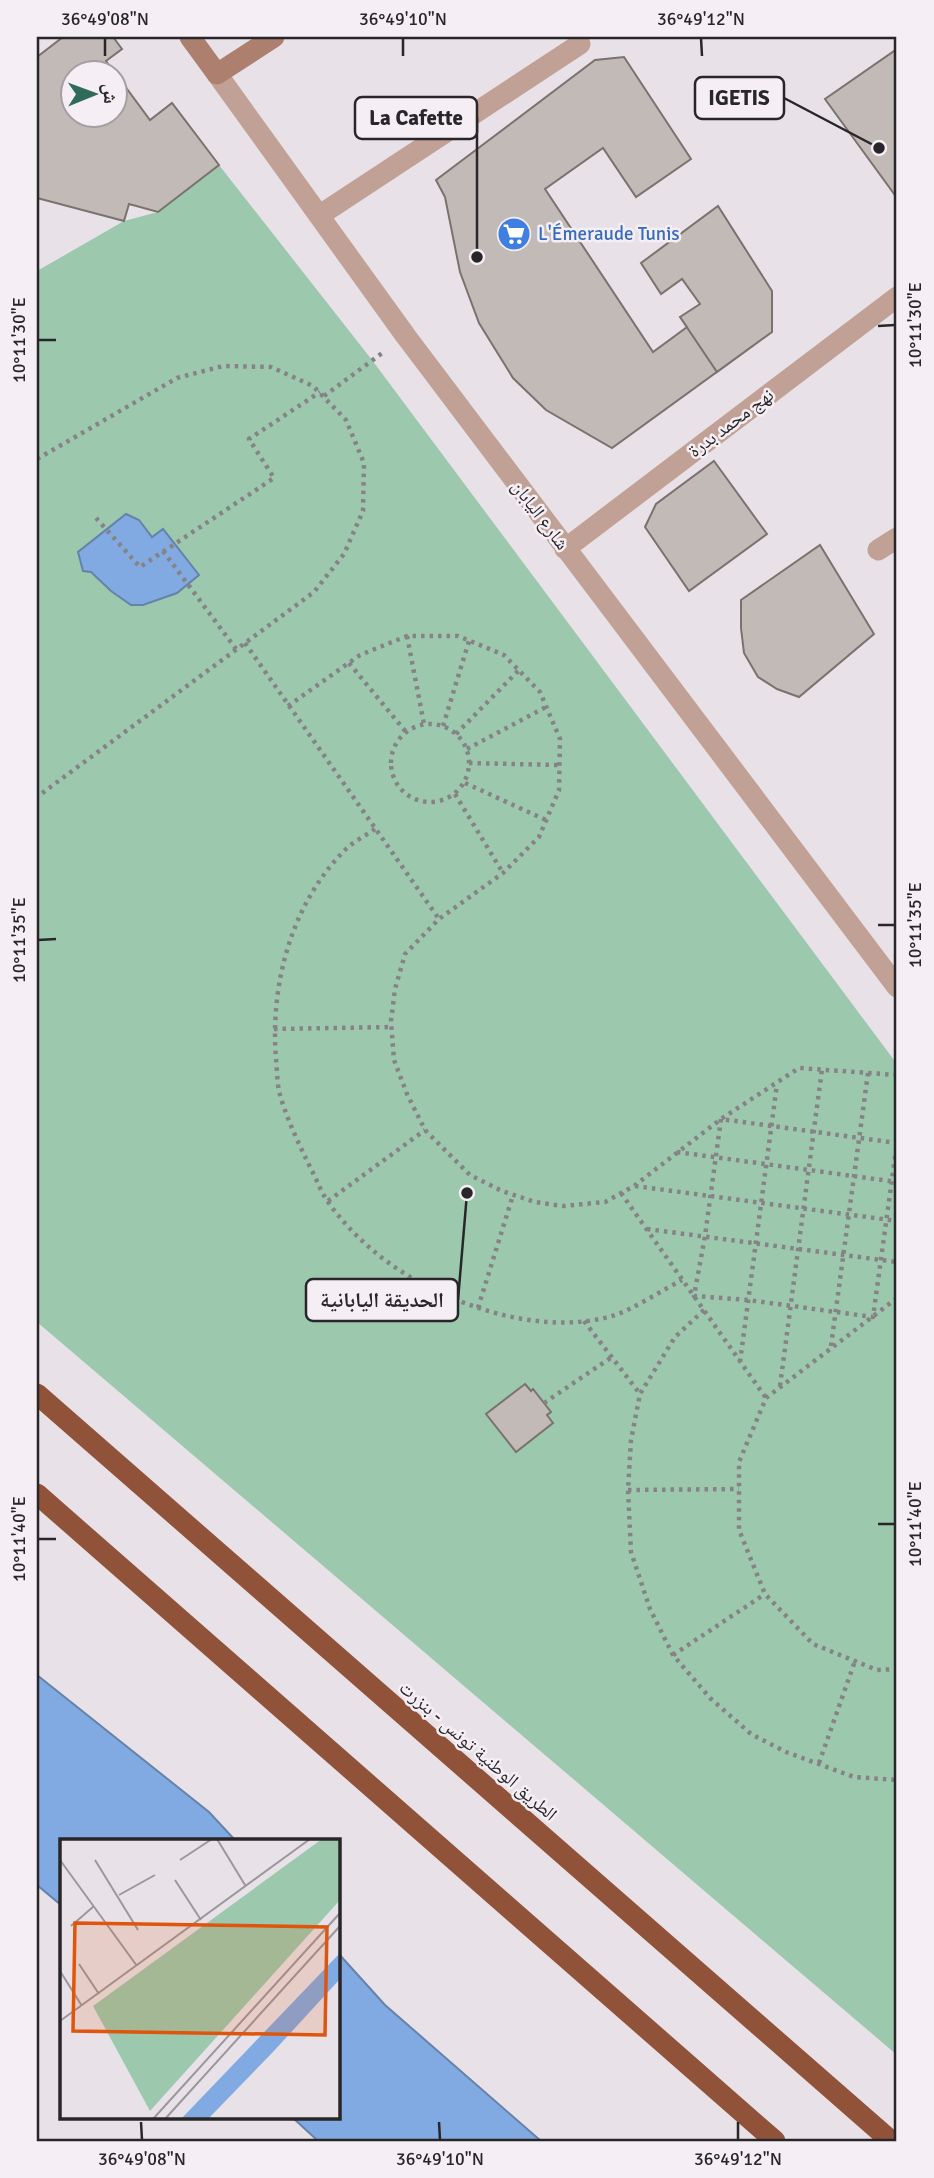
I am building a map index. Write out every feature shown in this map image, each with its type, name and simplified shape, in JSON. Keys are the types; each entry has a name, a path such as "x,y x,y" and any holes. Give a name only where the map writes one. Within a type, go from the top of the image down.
{"highway":[{"name":"الطريق الوطنية تونس - بنزرت","path":"37,1394 891,2141"},
{"path":"37,1494 775,2141"}],"street":[{"name":"شارع اليابان","path":"190,37 405,335 897,987"},
{"path":"217,74 274,37"},
{"path":"320,215 580,44"},
{"name":"نهج محمد بدرة","path":"565,549 897,297"},
{"path":"878,550 897,538"}],"path":[{"path":"96,518 140,567 274,478 249,439 322,394 405,335"},
{"path":"37,459 177,378 223,366 271,366 313,386 322,394 346,420 364,463 363,511 344,554 314,592 37,797"},
{"path":"163,551 236,649"},
{"path":"288,706 360,655 407,636 458,636 504,656 519,670 540,692 559,739 559,790 539,836 503,873 439,919 405,954 395,989 392,1027 394,1060 407,1094 425,1130 471,1175 513,1195 563,1206 605,1202 634,1186 721,1119 799,1068 897,1075"},
{"path":"407,636 424,724"},
{"path":"443,726 469,640"},
{"path":"245,643 439,919"},
{"path":"349,663 406,732"},
{"path":"456,734 519,670"},
{"path":"467,749 546,706"},
{"path":"424,724 443,726 461,738 467,749 469,763 465,783 455,794 441,802 426,803 411,798 399,788 392,774 391,758 396,744 406,732 424,724"},
{"path":"469,763 559,765"},
{"path":"465,783 546,820"},
{"path":"455,794 503,873"},
{"path":"375,829 347,848 323,875 295,922 280,978 274,1029 279,1090 298,1144 328,1201 358,1236 400,1272 450,1299 502,1315 545,1322 584,1321 613,1316 682,1280"},
{"path":"274,1029 392,1027"},
{"path":"780,1386 822,1069"},
{"path":"831,1347 867,1073"},
{"path":"740,1362 778,1083"},
{"path":"721,1119 897,1141 894,1182 873,1317"},
{"path":"694,1296 721,1119"},
{"path":"328,1201 425,1130"},
{"path":"677,1152 894,1182"},
{"path":"634,1186 897,1221"},
{"path":"621,1193 766,1398"},
{"path":"478,1308 513,1195"},
{"path":"647,1229 897,1262"},
{"path":"694,1296 748,1300 873,1317"},
{"path":"897,1298 766,1398 739,1462 739,1531 765,1594 813,1644 877,1670 897,1670"},
{"path":"704,1310 675,1337 640,1394 631,1440 628,1490 631,1552 650,1609 673,1655 710,1698 751,1734 786,1752 854,1777 897,1780"},
{"path":"584,1321 640,1394"},
{"path":"544,1403 612,1357"},
{"path":"628,1490 739,1489"},
{"path":"673,1655 765,1594"},
{"path":"820,1763 855,1661"}],"green space":[{"path":"219,165 372,360 897,1064 897,2055 37,1322 37,271 124,221 158,212"}],"water":[{"path":"126,514 139,520 152,537 163,529 199,575 177,593 143,605 131,605 91,572 83,571 78,552"},
{"path":"37,1675 209,1812 234,1839 60,1839 60,1904 37,1885"},
{"path":"340,1955 385,2005 541,2141 318,2141 293,2118 340,2118"}],"building":[{"path":"63,37 113,37 122,49 107,60 60,60 60,130 130,130 130,93 150,120 172,103 219,165 158,212 129,204 124,221 37,198 37,57"},
{"path":"897,49 897,198 825,99"},
{"name":"L'Émeraude Tunis","path":"624,57 691,159 636,197 603,148 545,189 653,352 687,327 680,317 700,304 682,279 661,294 641,263 718,206 772,291 772,332 612,448 546,410 513,378 479,323 460,272 445,197 436,180 595,60"},
{"path":"718,206 772,291 772,332 717,372 680,317 700,304 682,279 661,294 641,263"},
{"path":"714,461 767,534 689,591 645,527 656,504"},
{"path":"820,545 874,634 799,697 777,689 758,677 744,653 741,600"},
{"path":"525,1384 531,1391 533,1389 551,1412 547,1415 553,1423 516,1452 486,1414"}],"place":[{"name":"IGETIS","path":"879,148"},
{"name":"L'Émeraude Tunis","path":"514,234"},
{"name":"La Cafette","path":"477,257"},
{"name":"الحديقة اليابانية","path":"467,1193"}]}
